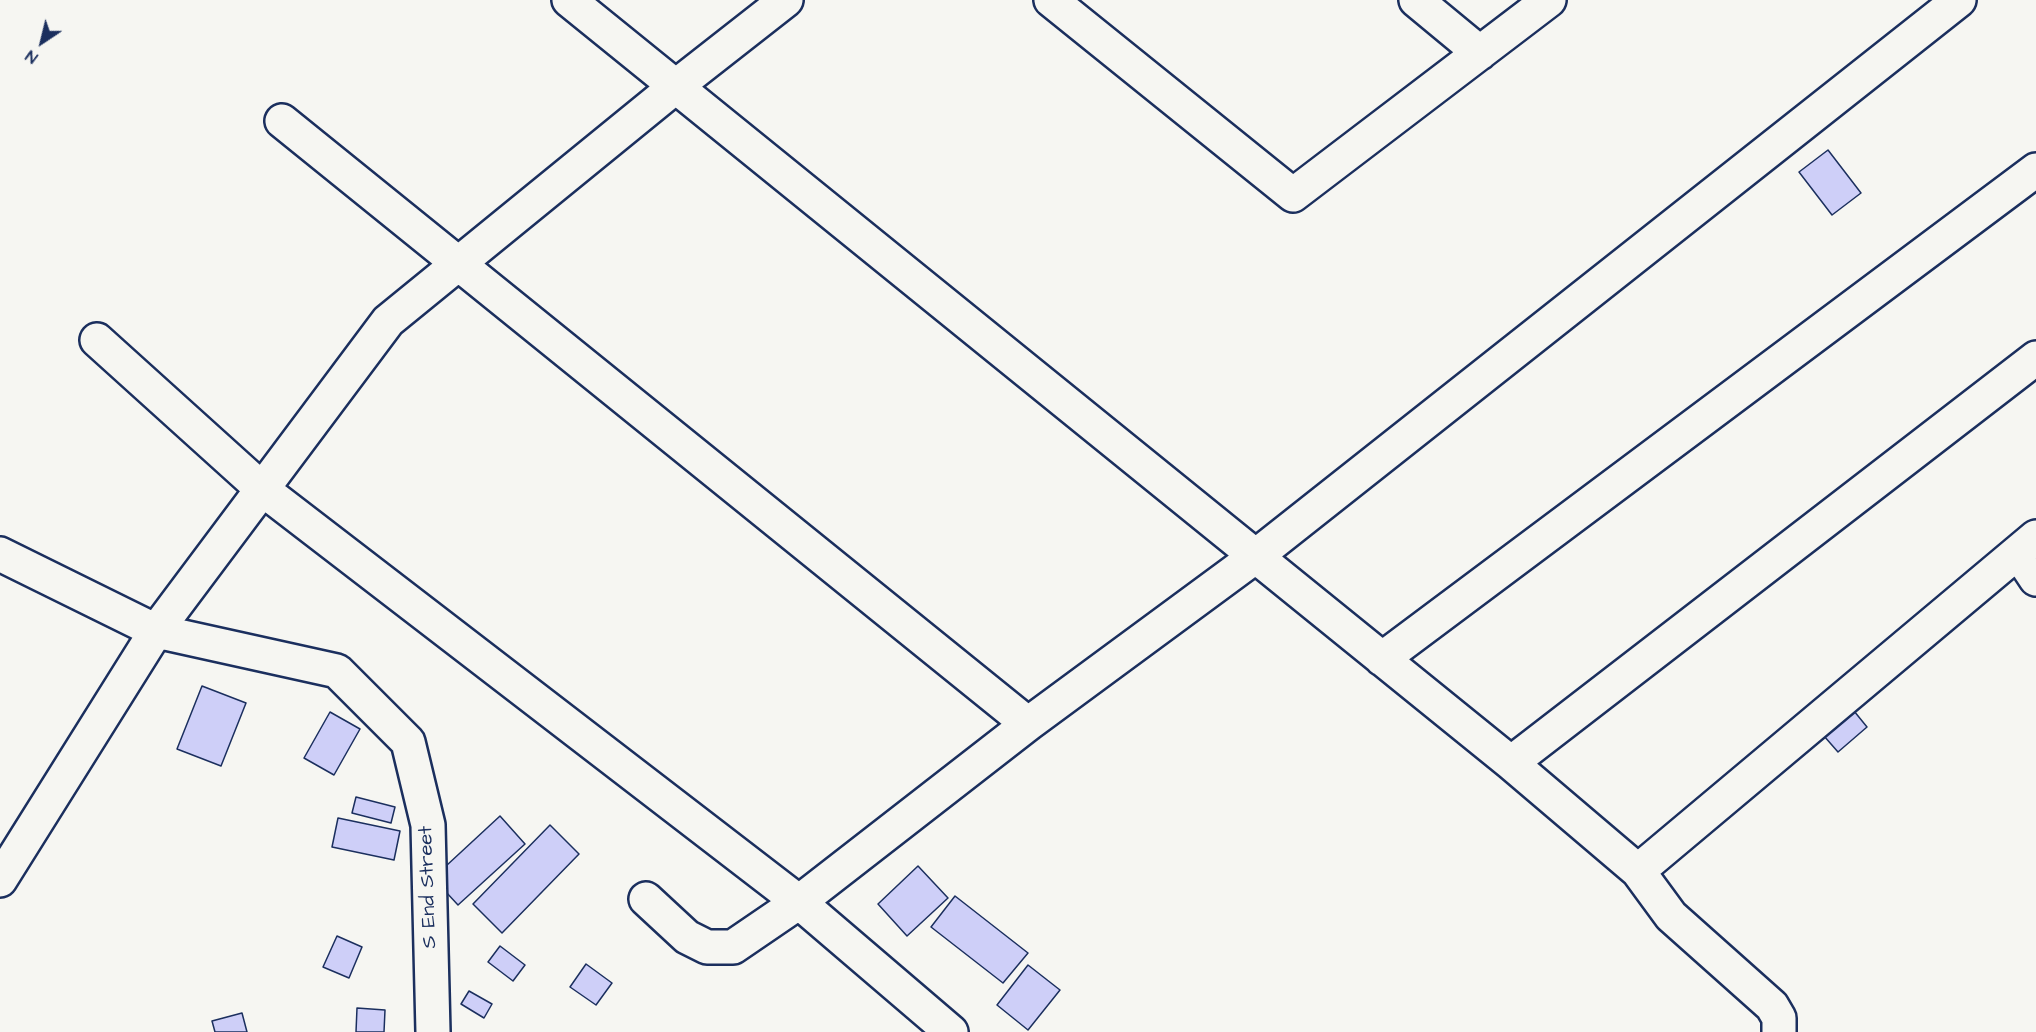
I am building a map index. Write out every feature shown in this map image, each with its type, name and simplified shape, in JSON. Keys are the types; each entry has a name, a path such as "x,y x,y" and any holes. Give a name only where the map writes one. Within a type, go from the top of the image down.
{"street":[{"path":"569,0 1511,763 1638,871 1671,916 1772,1006 1779,1018 1779,1032"},
{"path":"0,880 156,631 388,321 675,87 786,0"},
{"path":"1051,0 1293,195 1549,0"},
{"path":"1416,0 1480,53"},
{"path":"646,900 687,937 707,947 732,947 799,902 1028,724 1256,556 1959,0"},
{"path":"282,121 1028,724"},
{"path":"1382,659 2036,170"},
{"path":"97,340 262,489 799,902 951,1032"},
{"path":"1511,763 2036,358"},
{"path":"1638,871 2027,545 2036,579"},
{"name":"S End Street","path":"0,554 156,631 337,671 408,742 428,825 434,1032"}],"building":[{"path":"1828,150 1861,193 1832,215 1799,172"},
{"path":"202,686 246,703 221,766 177,749"},
{"path":"1854,711 1867,727 1838,752 1824,736"},
{"path":"330,712 360,729 334,775 304,758"},
{"path":"356,797 395,807 391,823 352,813"},
{"path":"500,816 525,844 458,905 433,878"},
{"path":"338,818 400,831 394,860 332,847"},
{"path":"550,825 579,854 502,933 473,904"},
{"path":"918,866 948,898 907,936 878,904"},
{"path":"955,896 1028,953 1003,983 931,927"},
{"path":"337,936 362,947 349,978 323,967"},
{"path":"500,946 525,965 513,981 488,962"},
{"path":"586,964 612,983 596,1005 570,987"},
{"path":"1028,965 1060,990 1028,1030 997,1005"},
{"path":"469,991 492,1004 484,1018 461,1004"},
{"path":"357,1008 385,1010 384,1032 356,1032"},
{"path":"242,1013 247,1032 215,1032 212,1021"}]}
